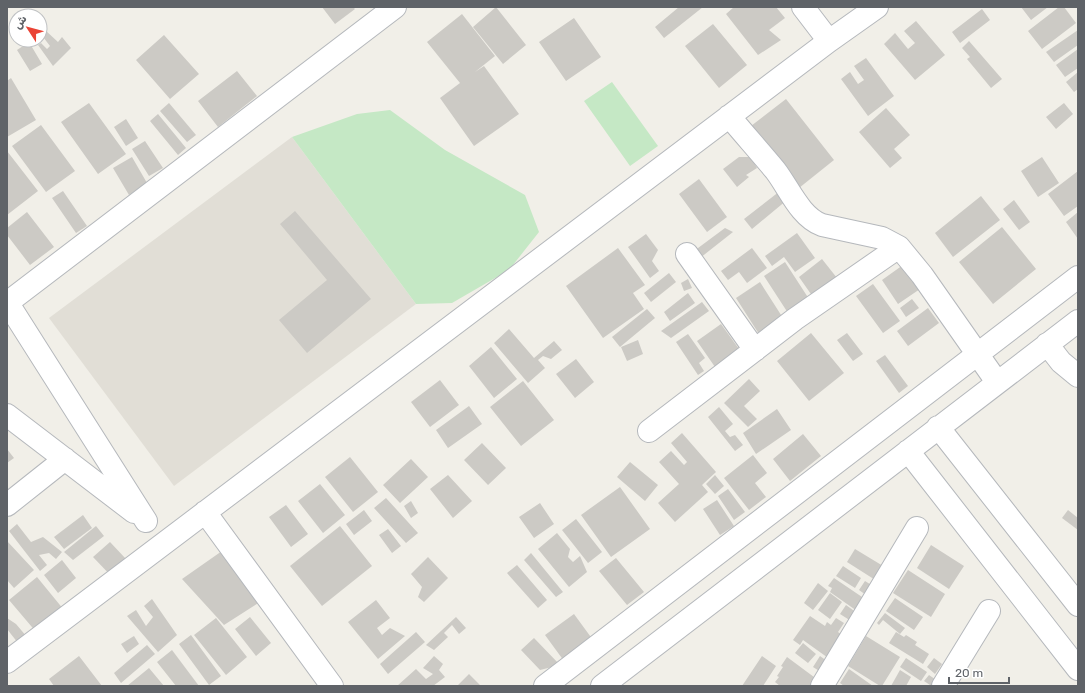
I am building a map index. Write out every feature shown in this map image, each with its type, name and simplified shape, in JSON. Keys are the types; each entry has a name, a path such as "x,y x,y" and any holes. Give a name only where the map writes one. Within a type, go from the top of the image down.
{"street":[{"path":"146,521 7,302 395,7"},
{"path":"803,7 829,41"},
{"path":"7,662 729,116 877,7"},
{"path":"729,116 775,171 804,211 814,222 882,238 899,247 922,275 997,382"},
{"path":"649,430 795,320 899,247"},
{"path":"687,254 756,350"},
{"path":"544,686 1078,277"},
{"path":"602,686 1078,321"},
{"path":"1047,344 1061,362 1078,376"},
{"path":"7,415 170,539"},
{"path":"938,427 1078,605"},
{"path":"908,451 1078,669"},
{"path":"7,505 65,459"},
{"path":"205,512 332,686"},
{"path":"822,686 917,528"},
{"path":"943,686 989,611"}],"shaded area":[{"path":"292,137 416,304 174,486 49,318"}],"green space":[{"path":"612,82 658,146 630,166 584,101"},
{"path":"390,110 445,150 525,195 539,232 509,270 452,303 416,304 292,137 357,114"}],"building":[{"path":"322,7 353,7 355,9 335,24"},
{"path":"496,7 526,45 503,64 473,27"},
{"path":"679,7 703,7 664,38 655,27"},
{"path":"734,7 776,7 785,18 769,30 781,40 758,55 726,14"},
{"path":"1021,7 1048,7 1031,20"},
{"path":"1059,7 1064,7 1076,23 1042,49 1028,31"},
{"path":"982,9 990,20 960,43 952,32"},
{"path":"462,14 495,56 475,72 484,66 519,114 474,146 440,98 460,83 427,42"},
{"path":"574,18 601,57 566,81 539,42"},
{"path":"916,21 945,55 915,80 884,44 895,33 908,49 915,43 904,31"},
{"path":"713,24 747,65 719,88 685,46"},
{"path":"1078,30 1078,45 1054,62 1046,52"},
{"path":"48,33 58,42 62,37 71,48 53,66 40,48 47,49 50,46 48,43"},
{"path":"164,35 199,74 170,99 136,60"},
{"path":"969,41 1002,79 991,88 967,59 970,57 962,48"},
{"path":"20,48 33,48 42,64 30,71 17,50"},
{"path":"1078,49 1078,68 1065,77 1056,65"},
{"path":"866,58 894,96 868,116 841,79 850,72 858,84 864,80 854,66"},
{"path":"237,71 257,96 218,127 198,101"},
{"path":"1078,72 1078,89 1074,92 1066,82"},
{"path":"11,78 36,120 7,137 7,81"},
{"path":"786,99 834,160 799,188 751,126"},
{"path":"89,103 126,154 98,174 61,122"},
{"path":"169,103 196,135 187,142 160,111"},
{"path":"1064,103 1073,114 1056,129 1046,117"},
{"path":"886,108 910,135 894,149 902,158 890,168 859,132"},
{"path":"158,114 186,148 178,155 150,121"},
{"path":"126,119 138,138 126,146 114,127"},
{"path":"41,125 75,171 46,192 12,146"},
{"path":"145,141 163,168 149,176 132,149"},
{"path":"7,151 38,191 7,215"},
{"path":"132,157 147,183 129,195 113,168"},
{"path":"739,157 751,157 757,168 746,175 749,177 737,187 723,169"},
{"path":"1042,157 1059,183 1038,197 1021,171"},
{"path":"1078,171 1078,206 1064,216 1048,194"},
{"path":"699,179 727,217 707,232 679,194"},
{"path":"63,191 87,226 76,233 52,198"},
{"path":"780,191 787,200 752,229 744,219"},
{"path":"981,196 1000,220 953,257 935,233"},
{"path":"1014,200 1030,222 1019,230 1003,209"},
{"path":"295,211 371,299 307,353 279,320 327,280 280,224"},
{"path":"27,212 54,247 30,265 7,235 7,228"},
{"path":"1078,212 1078,239 1066,222"},
{"path":"1002,227 1036,269 993,304 959,262"},
{"path":"725,228 733,232 700,258 694,251"},
{"path":"797,233 815,258 795,272 784,257 772,266 765,256"},
{"path":"646,234 658,250 652,261 659,271 650,278 628,247"},
{"path":"618,248 645,285 633,293 644,309 603,338 566,286"},
{"path":"752,248 767,268 747,283 739,272 728,280 721,271"},
{"path":"822,259 837,278 813,297 799,277"},
{"path":"785,262 809,299 788,313 764,276"},
{"path":"903,265 920,289 898,304 882,280"},
{"path":"669,273 676,282 651,302 644,293"},
{"path":"688,279 692,288 684,291 681,283"},
{"path":"760,282 783,318 759,334 736,298"},
{"path":"873,284 900,321 883,333 856,296"},
{"path":"688,293 695,303 670,321 664,312"},
{"path":"912,299 919,308 906,317 900,308"},
{"path":"702,302 709,311 671,338 661,331"},
{"path":"928,308 939,323 908,346 897,331"},
{"path":"647,309 655,318 620,347 612,337"},
{"path":"721,324 739,349 715,367 697,341"},
{"path":"509,329 534,358 554,341 562,350 551,359 543,356 538,360 545,368 528,383 494,343"},
{"path":"811,333 844,373 809,401 777,361"},
{"path":"847,333 863,354 853,361 837,340"},
{"path":"688,334 705,358 699,363 704,371 698,375 676,342"},
{"path":"638,340 643,354 627,361 621,347"},
{"path":"491,347 517,379 494,398 469,366"},
{"path":"885,355 908,386 899,393 876,361"},
{"path":"576,359 594,382 575,398 556,374"},
{"path":"749,379 760,391 744,406 757,419 748,427 724,403"},
{"path":"440,380 459,405 430,427 411,402"},
{"path":"523,381 554,420 521,446 490,407"},
{"path":"469,406 482,424 448,448 436,430"},
{"path":"719,407 733,424 725,431 730,437 735,435 743,445 735,451 708,417"},
{"path":"777,409 791,430 756,454 743,433"},
{"path":"682,433 716,472 702,485 708,492 675,522 658,503 679,484 659,462 671,451 684,465 687,462 671,443"},
{"path":"803,434 821,456 790,481 773,459"},
{"path":"482,443 506,468 488,485 464,460"},
{"path":"7,449 14,458 7,463"},
{"path":"753,455 767,473 755,483 766,497 749,510 724,478"},
{"path":"350,457 378,492 353,512 325,477"},
{"path":"411,459 428,477 400,503 383,485"},
{"path":"630,462 658,485 645,501 617,477"},
{"path":"448,475 472,501 453,518 430,489"},
{"path":"715,475 724,486 715,494 706,484"},
{"path":"320,484 345,515 323,533 298,501"},
{"path":"620,487 650,529 611,557 581,515"},
{"path":"728,489 745,512 734,520 718,496"},
{"path":"386,498 418,533 406,543 374,508"},
{"path":"717,500 734,526 720,535 703,509"},
{"path":"411,501 418,513 411,518 404,506"},
{"path":"540,503 554,524 534,538 519,517"},
{"path":"286,505 308,534 291,547 269,517"},
{"path":"364,510 372,521 354,535 346,524"},
{"path":"1068,510 1078,518 1078,530 1062,518"},
{"path":"83,515 92,528 64,549 54,537"},
{"path":"576,519 602,552 588,563 562,530"},
{"path":"17,524 31,542 43,537 62,552 56,559 49,553 39,555 47,565 40,571 9,531"},
{"path":"96,526 104,536 73,560 64,552"},
{"path":"340,526 372,566 322,606 290,566"},
{"path":"388,529 401,546 392,553 379,535"},
{"path":"557,533 570,549 568,557 573,562 580,556 587,572 569,587 538,549"},
{"path":"7,541 34,570 14,588 7,580"},
{"path":"110,542 126,559 115,580 93,557"},
{"path":"931,545 964,566 949,589 917,568"},
{"path":"855,549 888,569 880,583 847,562"},
{"path":"222,551 263,600 224,625 182,579"},
{"path":"531,553 563,592 556,597 524,560"},
{"path":"428,557 448,578 424,602 418,597 422,587 411,574"},
{"path":"616,558 644,592 627,605 599,571"},
{"path":"62,560 76,578 58,593 44,575"},
{"path":"517,565 547,600 538,608 507,573"},
{"path":"843,566 861,578 855,588 836,576"},
{"path":"908,570 945,594 931,617 893,593"},
{"path":"37,577 64,610 37,633 9,600"},
{"path":"834,578 865,599 857,611 830,592 832,588 828,586"},
{"path":"865,581 873,586 866,595 859,590"},
{"path":"818,583 828,591 813,610 804,603"},
{"path":"830,593 842,602 830,619 818,610"},
{"path":"895,598 923,617 914,630 886,611"},
{"path":"152,599 177,635 158,652 127,616 136,610 146,626 153,617 144,606"},
{"path":"376,600 390,618 377,628 382,635 390,628 405,636 378,659 348,622"},
{"path":"846,605 857,613 851,621 840,614"},
{"path":"885,613 905,628 900,634 883,620 879,625 877,623"},
{"path":"574,614 593,640 564,661 545,635"},
{"path":"810,616 825,626 827,622 831,625 836,618 844,623 838,632 846,638 831,660 803,640 800,645 793,640"},
{"path":"250,617 271,643 256,656 235,629"},
{"path":"456,617 466,628 459,634 452,625 444,633 448,637 434,650 426,645"},
{"path":"7,618 16,624 27,637 18,643 7,629"},
{"path":"216,618 247,657 226,675 194,635"},
{"path":"416,632 425,642 388,674 380,664"},
{"path":"896,632 904,637 906,635 917,642 915,645 929,654 923,664 889,643"},
{"path":"191,635 221,676 209,685 179,644"},
{"path":"134,636 139,644 127,653 121,644"},
{"path":"866,636 900,657 882,686 848,666"},
{"path":"534,638 560,665 540,670 521,650"},
{"path":"803,643 816,654 808,663 795,653"},
{"path":"147,645 155,654 121,683 114,673"},
{"path":"172,650 199,686 176,686 157,662"},
{"path":"79,656 102,686 54,686 49,679"},
{"path":"434,656 443,664 439,670 445,677 433,686 397,686 416,669 426,679 433,674 423,668"},
{"path":"762,656 776,666 763,686 742,686"},
{"path":"820,656 831,664 824,674 813,667"},
{"path":"787,657 818,680 813,686 780,686 775,682 783,667 781,666"},
{"path":"906,658 927,672 921,681 900,667"},
{"path":"934,658 942,664 935,674 927,667"},
{"path":"149,668 164,686 127,686"},
{"path":"849,669 873,686 844,686 840,683"},
{"path":"900,670 911,677 906,686 891,686"},
{"path":"469,674 481,686 457,686"},
{"path":"929,675 942,684 941,686 929,686 930,685 924,681"}]}
